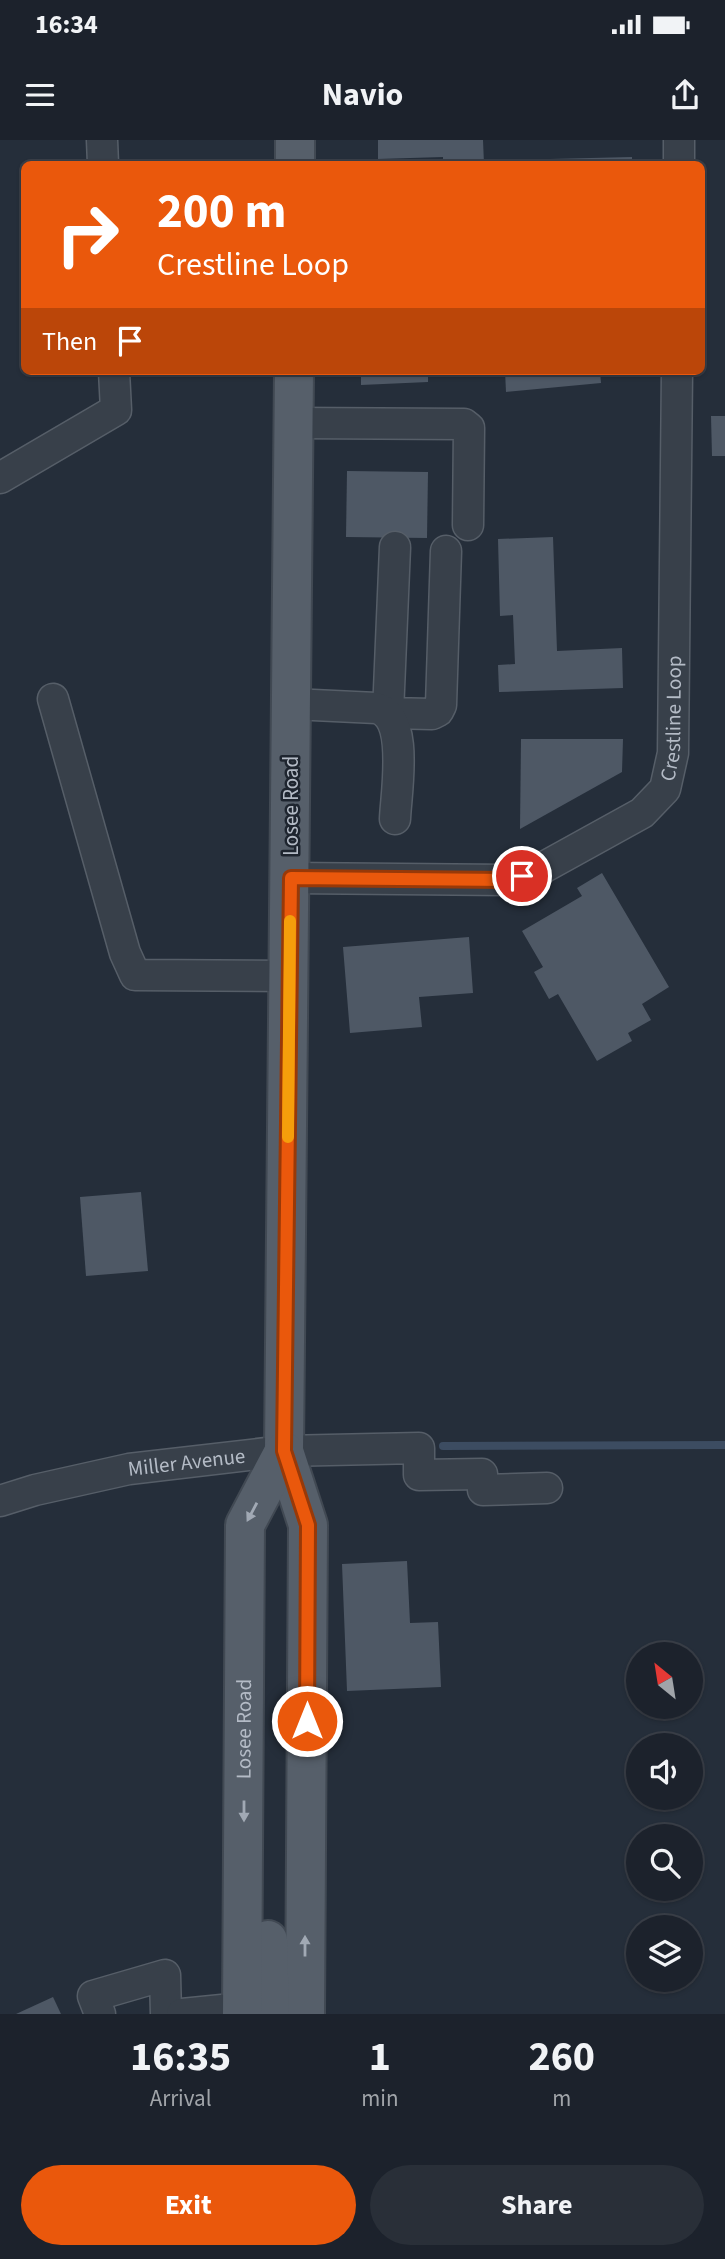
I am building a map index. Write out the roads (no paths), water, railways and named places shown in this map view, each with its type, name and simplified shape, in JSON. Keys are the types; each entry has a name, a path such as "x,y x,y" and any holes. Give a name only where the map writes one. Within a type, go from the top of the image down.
{"main road":[{"path":"295,140 295,161"},
{"name":"Losee Road","path":"294,375 284,1451 308,1525 304,2014"},
{"name":"Losee Road","path":"251,2012 267,1916 243,1887 245,1525 284,1451"}],"street":[{"path":"102,140 103,161"},
{"path":"678,161 679,140"},
{"path":"0,478 116,410 114,375"},
{"name":"Crestline Loop","path":"291,878 508,880 537,872 642,813 664,789 673,753 677,375"},
{"path":"294,423 464,424 468,428 468,525"},
{"path":"395,547 388,713 398,740 395,819"},
{"path":"292,704 376,708 388,713 432,714 438,711 441,705 446,551"},
{"path":"53,699 125,953 123,975 290,976"},
{"name":"Miller Avenue","path":"0,1501 35,1490 129,1469 284,1451 419,1448 419,1475 482,1474 483,1490 547,1488"},
{"path":"100,2014 93,1996 165,1976 166,2014"},
{"path":"182,2014 251,2012"}],"waterway":[{"path":"443,1446 725,1445"}]}
